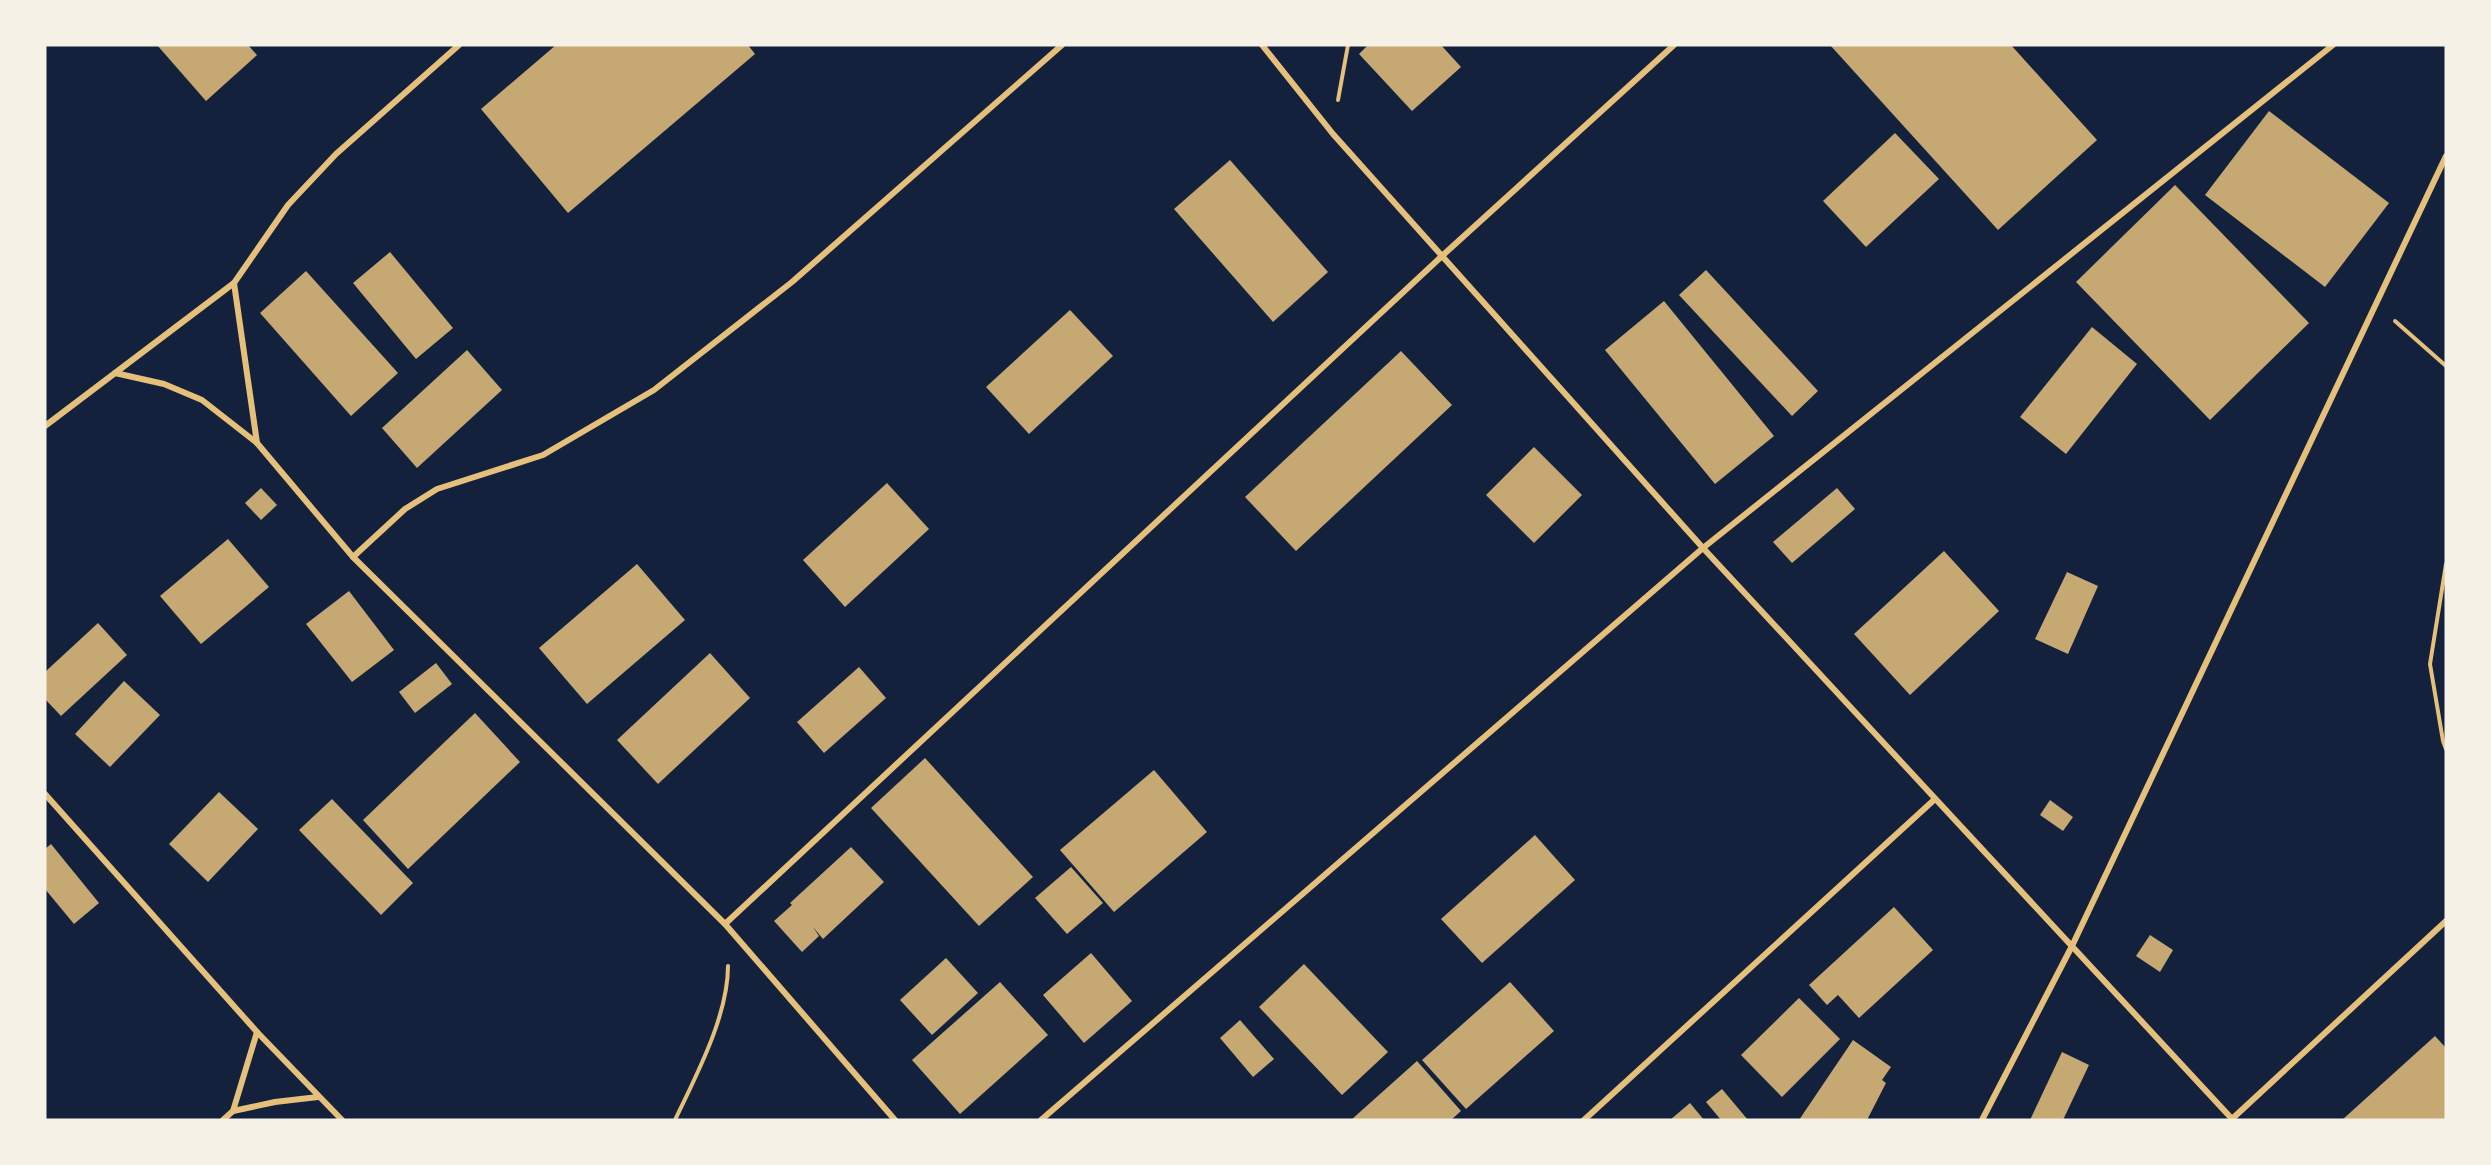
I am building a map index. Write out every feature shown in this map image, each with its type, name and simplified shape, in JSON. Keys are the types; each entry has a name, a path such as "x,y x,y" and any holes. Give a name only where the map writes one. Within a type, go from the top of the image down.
{"street":[{"path":"45,426 234,283 288,205 336,154 459,45"},
{"path":"353,557 405,509 436,489 543,455 654,390 792,282 1062,45"},
{"path":"1262,45 1333,134 1703,548 2233,1119 2446,921"},
{"path":"725,924 1442,256 1674,45"},
{"path":"1041,1120 1703,548 2333,45"},
{"path":"1982,1120 2072,946 2446,156"},
{"path":"234,283 257,443"},
{"path":"116,373 164,384 202,400 257,443 353,557 725,924 895,1120"},
{"path":"45,794 257,1032 342,1120"},
{"path":"1584,1120 1935,799"},
{"path":"233,1111 257,1032"},
{"path":"223,1120 233,1111 275,1102 318,1097"}],"path":[{"path":"1333,134 1348,45"},
{"path":"2376,305 2446,366"},
{"path":"2446,564 2430,664 2446,749"},
{"path":"675,1120 706,1056 728,983 725,924"}],"building":[{"path":"157,45 248,45 257,55 206,101"},
{"path":"556,45 748,45 755,54 568,213 481,109"},
{"path":"1368,45 1441,45 1461,67 1412,111 1359,54"},
{"path":"1830,45 2011,45 2097,140 1998,230"},
{"path":"2269,111 2389,203 2325,287 2205,195"},
{"path":"1895,133 1939,179 1866,247 1823,201"},
{"path":"1230,160 1328,272 1273,322 1174,209"},
{"path":"2175,185 2309,323 2210,420 2076,282"},
{"path":"390,252 453,328 416,359 353,283"},
{"path":"1706,270 1818,391 1792,416 1679,295"},
{"path":"306,271 398,373 351,416 260,313"},
{"path":"1664,301 1774,436 1715,484 1605,350"},
{"path":"1070,310 1113,356 1029,434 986,387"},
{"path":"2092,327 2137,364 2066,454 2020,417"},
{"path":"467,350 502,390 417,468 382,428"},
{"path":"1401,351 1452,405 1296,551 1245,497"},
{"path":"1534,447 1582,495 1534,543 1486,495"},
{"path":"887,483 929,529 845,607 803,560"},
{"path":"261,488 277,505 261,520 245,503"},
{"path":"1837,488 1855,509 1792,563 1773,542"},
{"path":"228,539 269,587 201,644 160,596"},
{"path":"1944,551 1999,611 1910,695 1854,634"},
{"path":"637,564 685,620 587,704 539,648"},
{"path":"2067,572 2098,586 2068,654 2035,639"},
{"path":"349,591 394,650 352,682 306,624"},
{"path":"98,623 127,655 61,716 45,699 45,672"},
{"path":"710,653 750,698 658,784 617,740"},
{"path":"436,663 452,684 415,713 399,692"},
{"path":"859,667 886,698 824,753 797,722"},
{"path":"124,681 160,715 110,767 75,734"},
{"path":"475,713 520,762 408,869 363,820"},
{"path":"925,758 1033,877 979,926 871,808"},
{"path":"1154,770 1207,832 1114,912 1060,850"},
{"path":"219,792 258,829 208,882 169,844"},
{"path":"332,799 413,883 381,915 299,830"},
{"path":"2050,800 2073,817 2063,831 2040,815"},
{"path":"1535,835 1575,880 1482,963 1441,919"},
{"path":"51,844 99,903 74,924 45,889 45,849"},
{"path":"851,847 884,882 823,939 813,927 819,936 802,952 774,921 792,905 790,903"},
{"path":"1071,867 1103,903 1067,934 1035,898"},
{"path":"1894,907 1933,950 1859,1018 1838,995 1827,1005 1809,985"},
{"path":"2150,935 2173,950 2160,972 2136,956"},
{"path":"1091,953 1132,1001 1084,1043 1043,995"},
{"path":"946,958 978,993 932,1035 900,1000"},
{"path":"1304,964 1388,1052 1342,1095 1259,1007"},
{"path":"1000,982 1048,1035 960,1114 912,1060"},
{"path":"1510,982 1554,1031 1466,1109 1422,1060"},
{"path":"1799,998 1840,1039 1782,1097 1741,1055"},
{"path":"1240,1020 1274,1059 1253,1077 1220,1038"},
{"path":"2435,1036 2446,1048 2446,1120 2342,1120"},
{"path":"1853,1040 1891,1067 1882,1080 1886,1083 1867,1120 1799,1120"},
{"path":"2062,1052 2089,1065 2063,1120 2030,1120"},
{"path":"1417,1061 1461,1111 1451,1120 1351,1120"},
{"path":"1722,1089 1748,1120 1721,1120 1706,1102"},
{"path":"1690,1103 1704,1120 1670,1120"}]}
